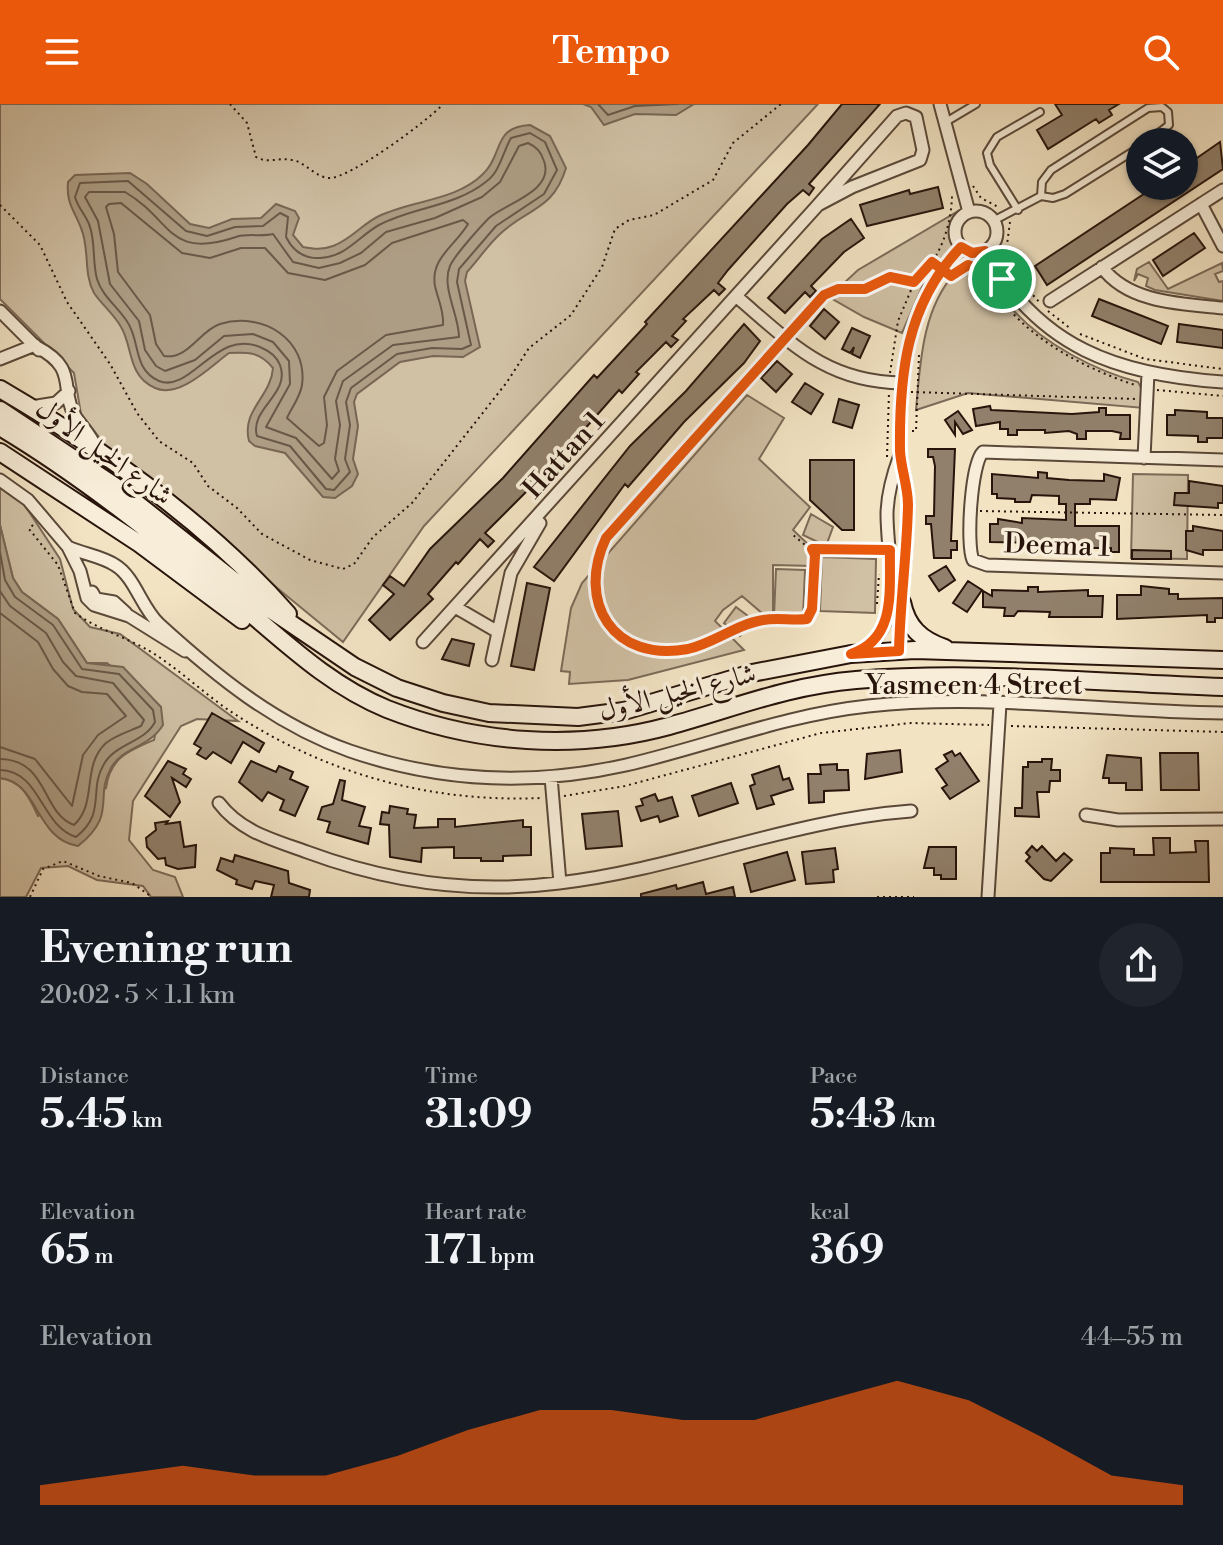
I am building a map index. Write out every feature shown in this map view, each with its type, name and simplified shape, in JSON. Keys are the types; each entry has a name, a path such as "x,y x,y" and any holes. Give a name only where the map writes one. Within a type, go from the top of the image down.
{"main road":[{"path":"0,389 96,448 212,541 265,589 298,627"},
{"name":"شارع الخيل الأول","path":"0,410 116,487 271,610 355,667 397,688 443,703 535,717 578,717 624,711 763,670 851,654 899,651 1223,660"},
{"name":"شارع الخيل الأول","path":"0,427 151,532 286,647 342,685 387,709 487,736 534,741 582,741 627,736 671,726 757,697 822,684 953,678 1223,687"},
{"path":"0,452 94,512 257,630 286,647"},
{"path":"902,602 908,621 920,636 954,651"},
{"path":"822,684 840,672 884,668 894,662 899,651"}],"street":[{"path":"940,104 969,212"},
{"name":"Hattan 1","path":"423,642 552,503 897,116 911,114 918,121 923,150 920,160 870,179 818,205"},
{"path":"860,157 870,179"},
{"path":"1050,301 1223,190"},
{"path":"1201,204 1223,246"},
{"path":"969,212 983,213 993,221 995,241 985,251 972,253 961,247 955,227 969,212"},
{"path":"851,654 876,640 885,625 888,503 900,454 902,388 909,334 937,265 961,247"},
{"path":"985,251 1002,279 1033,316 1059,336 1117,365 1148,373 1223,382"},
{"path":"1102,267 1131,291 1175,302 1223,308"},
{"path":"737,297 805,355 842,374 902,388"},
{"path":"0,311 68,379 73,412 96,448"},
{"path":"0,359 36,346"},
{"path":"1144,458 1148,373"},
{"path":"30,407 56,403 69,391"},
{"name":"Deema 1","path":"1223,460 983,452 975,463 970,553 979,564 1223,573"},
{"path":"899,651 908,504 900,454"},
{"path":"0,480 28,500 68,547 96,599 114,602 173,646 189,652"},
{"path":"492,660 507,583 514,564 552,503"},
{"path":"68,547 113,564 132,585 149,614 189,652"},
{"path":"490,569 507,583"},
{"path":"80,571 87,598 104,611 129,616"},
{"path":"104,611 132,585"},
{"path":"455,607 498,632"},
{"name":"Yasmeen 4 Street","path":"189,652 258,704 347,750 401,767 457,777 514,780 626,765 746,729 828,711 912,703 1223,713"},
{"path":"988,897 1000,704"},
{"path":"551,777 560,883"},
{"path":"219,803 243,828 340,864 383,876 471,887 560,883 631,870 780,832 911,811"},
{"path":"1086,815 1118,820 1223,819"}],"lane":[{"path":"944,123 976,104"},
{"path":"1041,196 1042,182 1051,170 1148,108 1162,107 1168,112 1169,125 1165,128"},
{"path":"1018,210 990,165 987,153 997,137 1040,112"},
{"path":"993,221 1041,196 1053,198 1065,194 1126,156"}],"path":[{"path":"230,104 247,123 256,157 263,161 295,160 327,178 340,176 406,136 443,104"},
{"path":"0,205 46,254 67,302 106,357 137,413 159,441 193,463 208,486 237,508 262,534 310,560 343,569 354,564 373,537 412,503 529,348 571,315 602,267 615,229 629,220 662,211 713,180 733,143 781,104"},
{"path":"888,463 889,383 898,321 914,282 937,265 954,207 951,194 976,185 981,198 1008,215 1011,231 1006,252 1013,273 1042,306 1074,331 1145,359 1223,369"},
{"path":"937,265 951,276 963,266 976,267 992,286 1002,279"},
{"path":"793,535 812,549 815,555 812,609 807,619 760,620 687,649 640,646 619,637 603,619 595,596 594,576 606,538 785,338 828,292 865,289 890,277 914,282"},
{"path":"887,430 916,431 920,344"},
{"path":"902,388 916,392 1147,399"},
{"path":"972,511 1223,515"},
{"path":"877,612 885,550 880,540"},
{"path":"812,549 885,550"},
{"path":"999,725 1223,732"},
{"path":"30,897 43,869 63,861 99,876 132,883 152,897"},
{"path":"877,897 914,897"}],"shaded area":[{"path":"0,104 818,104 424,526 343,642 109,450 81,414 74,373 0,299"},
{"path":"960,210 953,230 955,243 923,285 902,333 864,317 829,297 858,270"},
{"path":"977,262 1014,311 1040,334 1088,363 1138,382 1144,393 1144,408 968,393 916,410 925,338 936,303 955,273"},
{"path":"1149,262 1168,289 1222,263 1223,271 1215,274 1219,282 1223,281 1223,301 1155,290 1146,286 1148,278 1138,274 1134,281 1137,269"},
{"path":"747,395 784,418 759,459 810,507 793,530 814,550 813,566 773,565 773,617 763,614 742,596 723,610 715,621 744,650 628,680 569,684 570,672 561,671 571,608 582,583"},
{"path":"1133,474 1188,475 1187,559 1131,558"},
{"path":"0,486 22,501 60,559 73,609 90,627 120,634 238,721 197,719 181,726 133,801 129,840 153,870 175,877 183,897 151,897 143,886 97,880 68,866 41,868 26,897 0,897 0,778 19,786 38,816 106,788 112,769 122,757 154,740 161,707 107,663 87,663 58,619 22,592 13,578 0,525"},
{"path":"811,514 833,527 826,546 803,535"},
{"path":"822,557 876,559 875,613 820,611"},
{"path":"776,569 805,570 803,617 774,616"},
{"path":"736,607 752,619 740,636 724,623"}],"water":[{"path":"583,104 694,104 676,115 635,114 604,125 591,107"},
{"path":"530,125 550,136 566,168 561,182 547,201 510,225 467,272 465,281 480,347 463,357 433,356 400,362 357,394 354,402 358,426 353,459 358,474 352,486 335,498 323,497 285,453 255,446 249,441 249,421 273,368 263,359 254,354 229,353 205,372 175,389 155,388 146,383 135,368 121,327 94,293 87,269 84,236 68,196 68,182 75,175 130,173 147,184 190,224 209,228 232,219 261,218 276,204 295,211 299,218 293,235 303,247 322,249 340,243 379,216 447,195 472,183 489,166 504,136 518,127"},
{"path":"0,525 13,578 22,592 58,619 87,663 123,667 161,707 163,725 157,733 122,755 111,768 106,779 98,825 78,846 53,833 23,789 0,778"}],"building":[{"path":"842,104 880,104 809,184 814,188 809,195 803,190 787,204 728,270 718,283 725,289 719,295 714,290 683,319 686,321 672,336 678,340 671,347 666,342 636,372 639,374 622,393 619,390 553,465 485,533 494,541 488,547 480,539 428,594 433,599 390,640 369,620 394,594 383,585 390,576 404,586 430,549 503,478 594,375 597,378 647,324 645,322"},
{"path":"1055,104 1119,104 1109,110 1112,115 1099,123 1096,119 1048,149 1037,130 1062,115"},
{"path":"1220,142 1223,169 1198,185 1198,157"},
{"path":"938,187 943,208 867,226 860,205 909,190 910,194"},
{"path":"1135,200 1176,200 1047,285 1035,266"},
{"path":"851,219 864,238 844,252 811,286 816,291 810,297 805,292 785,313 768,298 822,239"},
{"path":"1194,233 1205,248 1163,276 1153,260"},
{"path":"1099,299 1168,326 1161,344 1092,316"},
{"path":"824,309 839,322 825,339 810,326"},
{"path":"744,324 760,341 744,363 684,422 628,487 625,484 554,581 534,567 630,446 686,391"},
{"path":"1179,324 1223,330 1223,348 1177,342"},
{"path":"852,328 870,336 860,358 852,354 854,347 850,353 842,349"},
{"path":"777,361 792,374 776,392 761,378"},
{"path":"805,383 823,394 811,414 792,402"},
{"path":"839,399 859,405 852,428 833,422"},
{"path":"990,406 991,410 1072,414 1099,412 1099,408 1106,408 1106,415 1130,415 1130,439 1120,439 1121,433 1112,431 1086,431 1086,439 1077,439 1077,434 1069,431 1045,433 1045,430 1017,430 1017,435 1008,435 1008,429 1000,429 1000,422 976,426 973,409"},
{"path":"1175,410 1207,412 1207,418 1223,418 1223,438 1207,438 1207,442 1198,442 1198,436 1167,435 1167,415 1175,415"},
{"path":"958,411 972,430 963,434 955,422 955,435 945,420"},
{"path":"928,449 955,449 951,541 957,541 957,550 951,550 951,558 934,558 931,524 926,524 926,516 934,516 935,466 933,457 928,457"},
{"path":"810,460 854,460 854,530 842,530 810,500"},
{"path":"1038,472 1047,473 1047,478 1069,480 1104,481 1104,474 1120,478 1116,500 1090,499 1090,504 1075,504 1075,526 1119,526 1119,552 1111,552 1111,548 1082,548 1082,545 1052,544 1051,549 1043,549 1043,543 990,542 990,524 998,524 998,519 1022,523 1022,518 1066,520 1066,504 1059,504 1059,496 1032,495 1030,502 1015,502 1015,499 997,498 997,494 992,494 992,474 1038,478"},
{"path":"1189,481 1223,486 1223,503 1218,503 1218,508 1174,505 1175,493 1189,493"},
{"path":"1193,526 1223,531 1223,550 1203,550 1203,555 1186,550 1186,531 1193,531"},
{"path":"1132,550 1171,551 1171,559 1132,559"},
{"path":"946,566 955,580 939,591 929,576"},
{"path":"968,581 982,590 967,612 953,603"},
{"path":"527,583 550,588 534,670 511,666"},
{"path":"1141,586 1169,589 1169,594 1178,594 1178,599 1223,598 1223,618 1215,618 1215,622 1207,622 1207,615 1117,619 1117,595 1141,595"},
{"path":"1028,587 1038,587 1038,592 1088,590 1088,596 1103,596 1102,617 1049,617 1050,612 1018,611 1014,616 1004,616 1005,608 983,607 983,591 992,596 992,590 1028,591"},
{"path":"452,639 474,644 469,666 442,659"},
{"path":"212,713 264,743 259,752 243,742 231,763 213,752 206,759 197,754 201,748 194,744"},
{"path":"900,750 902,772 865,779 867,754"},
{"path":"952,751 955,756 960,753 979,781 950,799 942,788 947,785 936,769 948,761 944,755"},
{"path":"1160,753 1198,753 1199,790 1161,790"},
{"path":"1107,755 1141,758 1142,790 1126,790 1126,783 1109,783 1109,778 1103,778"},
{"path":"1042,759 1052,759 1051,770 1060,770 1060,781 1050,781 1049,792 1037,792 1039,817 1015,816 1015,808 1022,808 1023,767 1028,767 1028,762 1042,762"},
{"path":"168,761 186,769 183,774 191,779 186,787 172,778 180,802 170,817 145,796"},
{"path":"251,761 276,772 279,766 293,772 290,779 308,787 295,816 280,810 284,800 268,792 262,801 239,782"},
{"path":"837,764 837,770 848,770 849,790 824,791 824,802 809,803 808,774 821,774 820,765"},
{"path":"779,766 783,780 789,778 793,789 771,796 774,804 757,809 750,786 755,784 752,775"},
{"path":"340,780 345,781 342,800 365,807 359,826 371,828 368,844 327,832 330,822 318,819 322,807 333,804"},
{"path":"731,783 738,803 699,816 692,796"},
{"path":"655,794 658,801 672,797 678,816 660,822 658,816 641,821 636,807 643,805 641,799"},
{"path":"390,806 408,809 407,814 416,815 414,828 438,827 438,819 455,819 455,827 523,820 523,827 531,827 531,855 503,856 503,861 481,861 481,858 454,858 454,847 422,848 421,862 390,857 389,825 380,824 382,812 389,813"},
{"path":"618,811 622,846 586,849 582,814"},
{"path":"168,821 166,824 180,822 184,847 196,845 195,867 178,869 166,865 165,858 158,859 147,847 146,838 156,830 155,823"},
{"path":"1153,838 1170,838 1170,853 1196,852 1195,841 1208,841 1209,882 1101,882 1101,853 1110,853 1110,848 1134,849 1134,855 1154,855"},
{"path":"1032,846 1037,851 1042,846 1056,861 1064,853 1072,860 1051,881 1044,879 1026,861 1030,857 1026,853"},
{"path":"929,847 956,847 956,879 941,879 941,875 934,875 934,868 924,868"},
{"path":"835,848 838,869 833,870 834,882 806,884 802,852"},
{"path":"787,852 795,880 751,892 744,864"},
{"path":"235,855 288,871 289,883 310,890 309,897 271,897 274,885 255,881 252,889 236,884 237,880 217,870 221,858 233,862"},
{"path":"703,882 706,894 733,887 735,897 641,897 641,894 676,885 677,889"}],"route":[{"path":"1002,279 985,251 972,253 961,247 942,267 928,288 909,334 902,383 900,454 908,504 899,651 851,654 876,640 885,625 890,550 812,549 815,555 812,609 807,619 760,620 687,649 663,650 640,646 619,637 603,619 595,596 594,576 606,538 824,295 838,289 865,289 890,277 914,282 929,262 942,267 951,276 963,266 976,267 992,286 1002,279"}]}
